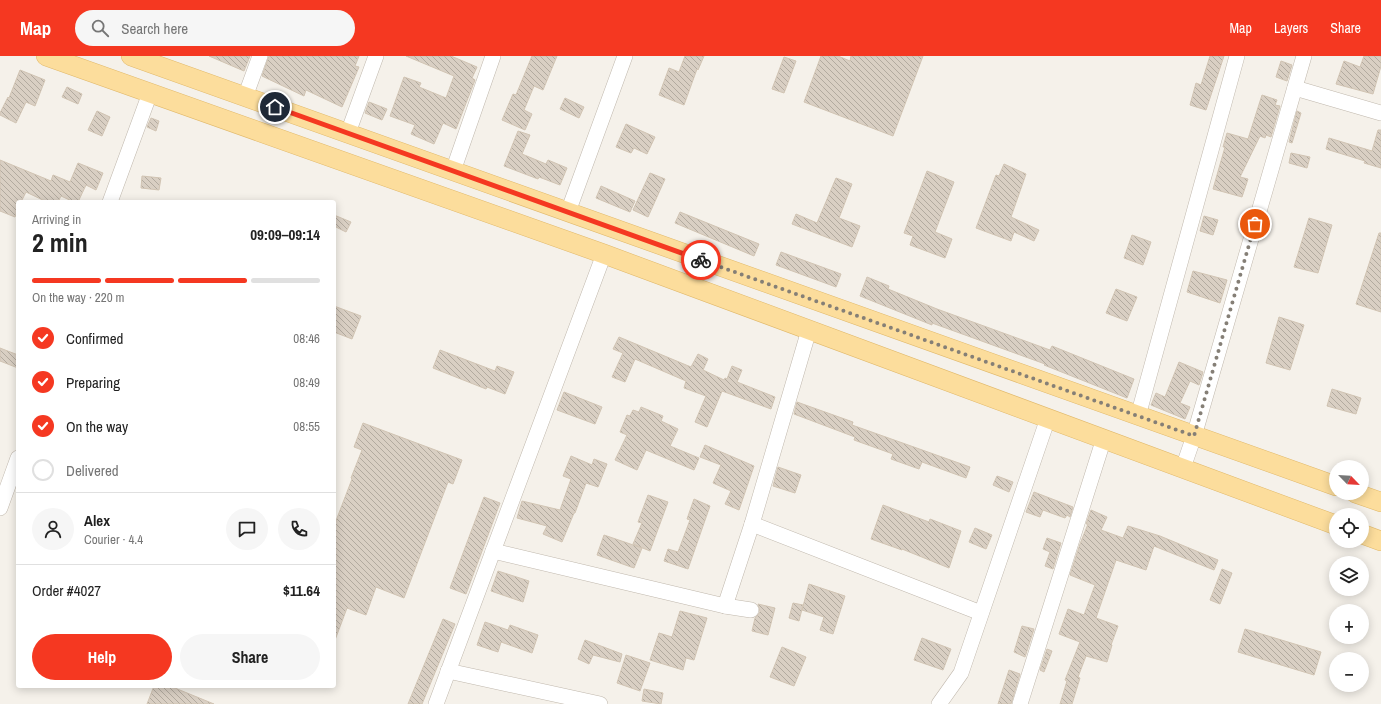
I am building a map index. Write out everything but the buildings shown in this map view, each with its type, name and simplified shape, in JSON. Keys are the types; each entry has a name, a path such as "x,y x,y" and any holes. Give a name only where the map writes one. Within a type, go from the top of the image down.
{"main road":[{"path":"46,56 604,254 1329,522"},
{"path":"131,56 162,61 245,97 1329,484"},
{"path":"1369,498 1381,502"},
{"path":"1369,537 1381,541"}],"street":[{"path":"245,97 260,56"},
{"path":"348,134 376,56"},
{"path":"453,171 493,56"},
{"path":"568,212 625,56"},
{"path":"1138,416 1236,56"},
{"path":"1183,468 1194,436 1304,56"},
{"path":"1295,88 1381,113"},
{"path":"111,200 150,93"},
{"path":"436,704 604,254"},
{"path":"725,606 752,524 809,330"},
{"path":"939,704 961,674 1048,418"},
{"path":"1020,704 1104,438"},
{"path":"0,508 16,464"},
{"path":"752,524 981,613"},
{"path":"493,551 725,606 751,610"},
{"path":"448,671 600,704"}],"way so far":[{"path":"701,260 1194,436 1255,224"}],"route":[{"path":"275,107 701,260"}]}
